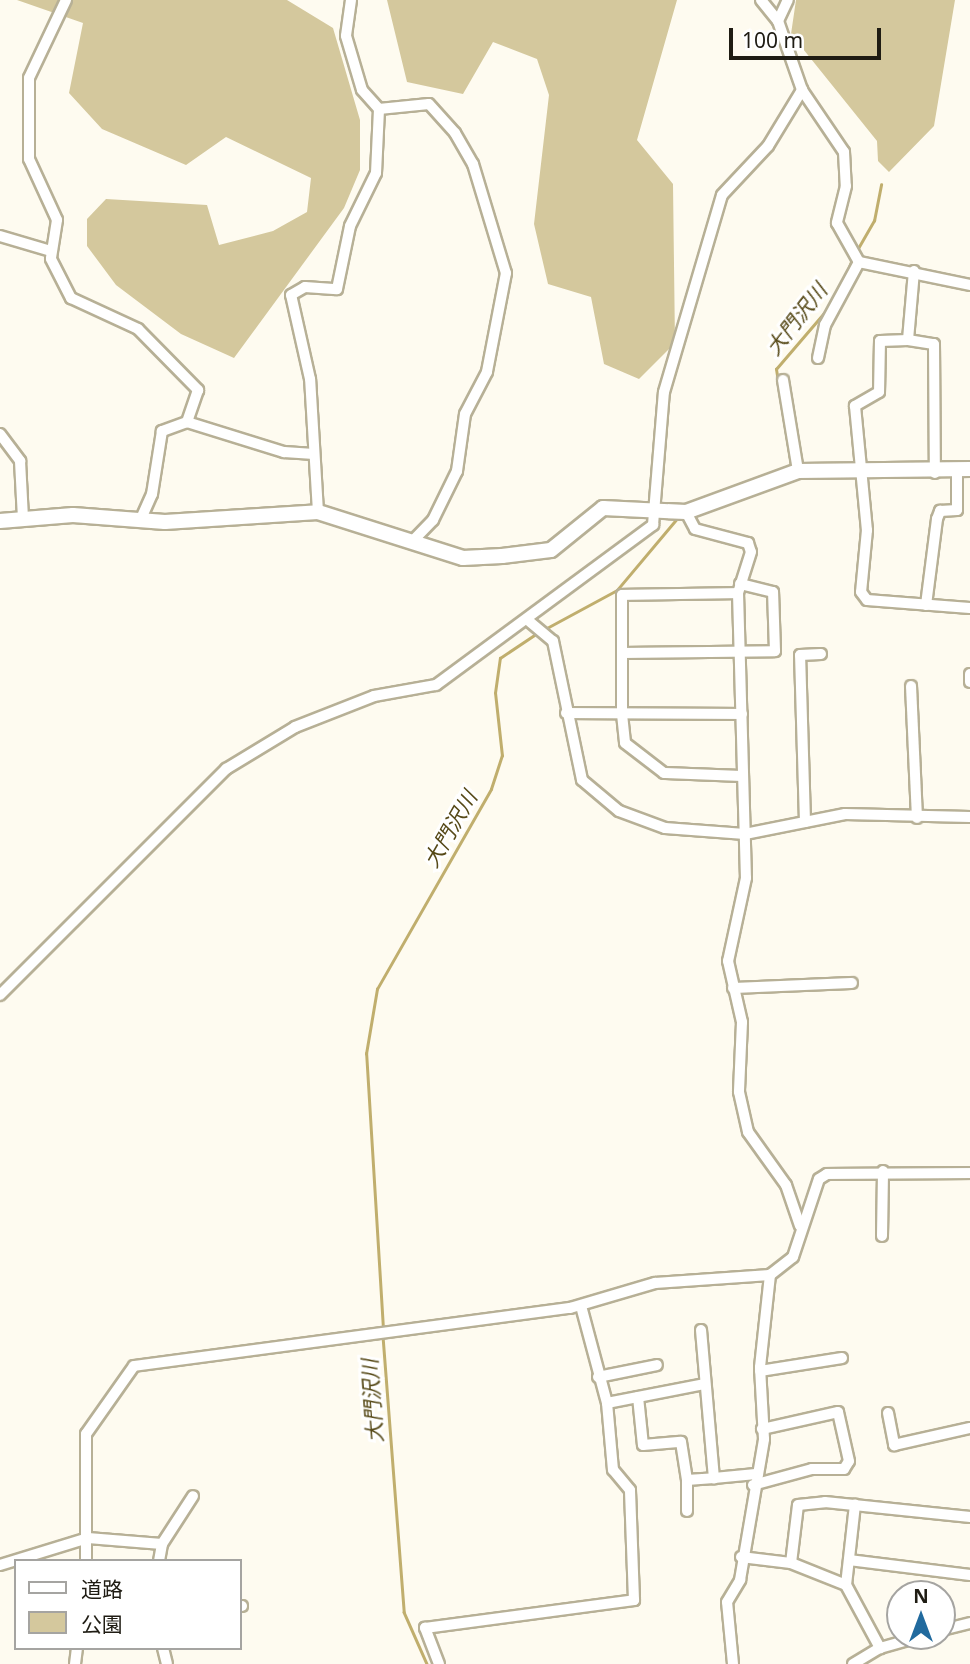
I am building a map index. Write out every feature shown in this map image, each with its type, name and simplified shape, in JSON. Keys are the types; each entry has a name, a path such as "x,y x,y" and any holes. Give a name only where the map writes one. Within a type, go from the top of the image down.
{"street":[{"path":"66,0 29,78 27,145 57,220 51,251 71,298 138,329 198,390 187,422"},
{"path":"318,512 310,379 291,295 305,287 337,289 350,226 376,173 379,109 362,90 346,36 351,0"},
{"path":"761,0 778,21 802,90 844,152 846,186 838,223 859,262"},
{"path":"778,21 788,0"},
{"path":"0,995 226,769 295,727 374,696 436,685 499,637 534,626 653,526 668,369 682,319 698,294 722,195 768,146 802,90"},
{"path":"379,109 429,104 455,133 472,164 506,273 487,372 465,414 457,471 433,520 412,542"},
{"path":"0,236 51,251"},
{"path":"859,262 914,271 970,285"},
{"path":"818,358 825,325 859,262"},
{"path":"908,340 914,271"},
{"path":"935,473 933,344 908,340 880,341 879,392 872,400 856,400 867,530 861,592 867,600 970,608"},
{"path":"783,380 798,471"},
{"path":"140,521 152,494 162,431 187,422 284,452 314,454"},
{"path":"0,434 20,461 23,519"},
{"path":"0,520 140,521 318,512 463,558 532,554 551,550 603,508 655,515 686,512 798,471 861,469 935,473 964,470 957,510 940,511 937,519 926,605"},
{"path":"686,512 695,529 748,543 739,588 745,834 743,902 728,961 742,1022 739,1092 748,1132 786,1185 800,1226"},
{"path":"622,653 775,651 773,592 739,588 622,595 622,653 622,713 625,743 663,773 743,776"},
{"path":"534,626 548,638 582,780 608,804 665,828 745,834 845,814 917,818 970,817"},
{"path":"805,822 800,655 821,654"},
{"path":"970,674 970,682"},
{"path":"911,686 917,818"},
{"path":"566,713 742,714"},
{"path":"733,988 852,983"},
{"path":"882,1236 883,1171"},
{"path":"86,1559 86,1434 134,1366 581,1306 655,1283 770,1275 793,1257 800,1226 819,1179 883,1171 970,1173"},
{"path":"733,1664 727,1602 740,1580 741,1557 762,1429 760,1371 770,1275"},
{"path":"439,1664 425,1628 634,1600 629,1490 613,1469 607,1403 581,1306"},
{"path":"701,1331 714,1478"},
{"path":"760,1371 842,1358"},
{"path":"598,1377 657,1365"},
{"path":"607,1403 705,1384"},
{"path":"638,1397 643,1445 681,1442 687,1480 687,1511"},
{"path":"687,1480 754,1480 812,1469 845,1469 849,1461 838,1412 762,1429"},
{"path":"888,1413 894,1445 970,1428"},
{"path":"159,1559 162,1544 193,1496"},
{"path":"791,1563 798,1505 855,1505 970,1517"},
{"path":"855,1505 846,1585 880,1648"},
{"path":"22,1559 88,1538 162,1544"},
{"path":"741,1557 791,1563 846,1585"},
{"path":"849,1560 970,1575"},
{"path":"853,1664 886,1646"}],"green space":[{"path":"17,0 287,0 333,28 360,120 360,170 344,208 234,358 181,334 116,285 87,246 87,219 106,199 207,205 219,245 273,231 307,212 311,178 226,137 186,165 102,129 69,93 83,23"},
{"path":"387,0 677,0 637,140 673,184 675,343 639,379 604,364 591,297 548,284 534,224 549,95 537,59 493,42 463,94 407,82"},
{"path":"796,0 955,0 934,126 889,172 878,161 877,141 791,34"}],"waterway":[{"name":"大門沢川","path":"857,250 874,221 881,185"},
{"name":"大門沢川","path":"846,275 852,259"},
{"name":"大門沢川","path":"750,481 791,465 776,369 830,306"},
{"name":"大門沢川","path":"545,629 617,590 679,516"},
{"name":"大門沢川","path":"383,1329 366,1054 377,989 491,789 502,756 495,693 500,658 536,634"},
{"name":"大門沢川","path":"383,1336 404,1612 427,1664"}]}
